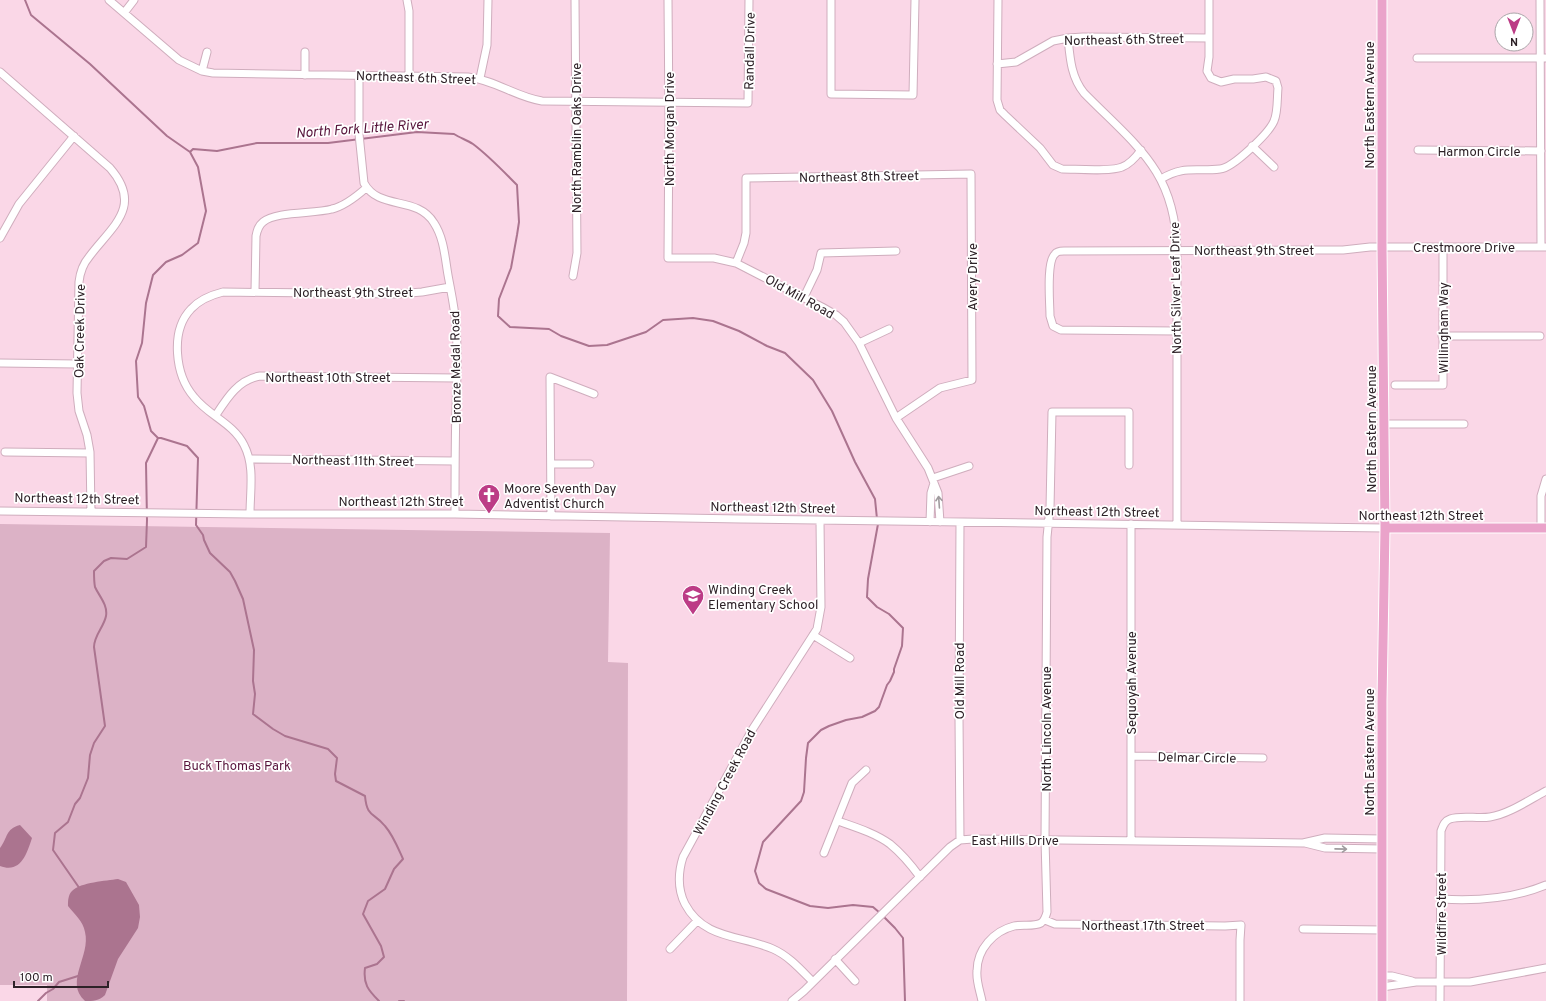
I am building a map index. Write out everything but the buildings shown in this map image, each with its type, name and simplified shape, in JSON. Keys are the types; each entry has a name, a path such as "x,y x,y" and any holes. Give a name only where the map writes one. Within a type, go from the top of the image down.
{"main road":[{"name":"North Eastern Avenue","path":"1382,0 1382,247 1385,528 1382,1001"},
{"name":"Northeast 12th Street","path":"1385,528 1544,528"}],"street":[{"name":"Northeast 6th Street","path":"109,0 179,60 202,71 221,74 457,76 480,78 490,81 522,97 533,100 555,102 748,103"},
{"path":"124,13 134,0"},
{"path":"407,0 409,76"},
{"path":"480,78 487,45 488,0"},
{"name":"North Ramblin Oaks Drive","path":"573,276 577,254 575,0"},
{"name":"North Morgan Drive","path":"668,0 668,102 670,128 668,258"},
{"name":"Randall Drive","path":"748,103 749,0"},
{"path":"831,0 831,94 913,95 915,0"},
{"path":"998,0 997,100 1000,110 1005,116 1040,148 1050,162 1057,168 1117,169 1134,159 1141,150"},
{"path":"1161,179 1180,171 1225,168 1237,161 1274,121 1278,84 1273,79 1266,77 1254,79 1234,79 1221,82 1214,80 1207,71 1209,0"},
{"path":"1540,0 1543,58 1541,151 1543,247"},
{"name":"Northeast 6th Street","path":"997,64 1016,62 1053,41 1068,38 1209,38"},
{"name":"North Silver Leaf Drive","path":"1068,38 1072,71 1079,85 1084,93 1141,150 1161,179 1173,216 1177,250 1177,525"},
{"path":"202,71 207,52"},
{"path":"305,52 305,75"},
{"path":"1417,58 1543,58"},
{"name":"Oak Creek Drive","path":"0,72 116,174 122,185 124,199 123,211 118,221 88,258 80,274 78,290 78,402 90,453 91,512"},
{"path":"254,292 256,236 262,222 273,217 307,214 334,209 366,188 360,154 359,75"},
{"path":"0,238 19,204 74,136"},
{"path":"1252,146 1274,168"},
{"name":"Harmon Circle","path":"1418,150 1541,151"},
{"name":"Northeast 8th Street","path":"736,263 744,243 746,233 746,178 971,174"},
{"name":"Avery Drive","path":"896,418 940,388 972,380 971,174"},
{"name":"Bronze Medal Road","path":"366,188 381,199 415,207 426,214 433,220 444,247 456,326 457,378 455,514"},
{"name":"Crestmoore Drive","path":"1382,247 1543,247"},
{"name":"Northeast 9th Street","path":"1176,331 1077,331 1057,329 1051,323 1050,316 1050,262 1054,254 1064,251 1310,250 1382,247"},
{"name":"Willingham Way","path":"1395,385 1443,385 1443,247"},
{"path":"804,297 817,270 822,253 896,251"},
{"name":"Old Mill Road","path":"668,258 714,258 736,263 804,297 836,315 844,322 859,343 896,418 923,458 938,493 940,522"},
{"name":"Northeast 9th Street","path":"250,459 244,444 236,432 216,415 207,410 192,396 182,376 178,349 180,328 186,314 196,304 204,299 223,292 396,294 422,292 450,287"},
{"path":"859,343 889,329"},
{"path":"1442,336 1540,336"},
{"path":"0,363 77,364"},
{"name":"Northeast 10th Street","path":"216,415 240,385 246,380 260,376 457,378"},
{"path":"550,516 550,377 594,394"},
{"name":"North Lincoln Avenue","path":"1045,920 1047,912 1045,840 1047,537 1050,508 1052,412 1129,412 1129,465"},
{"path":"1384,424 1464,424"},
{"path":"6,452 90,453"},
{"path":"250,459 250,514"},
{"name":"Northeast 11th Street","path":"250,459 455,461"},
{"path":"551,464 590,464"},
{"path":"930,522 933,481 969,466"},
{"path":"1544,528 1541,496 1546,479"},
{"name":"Northeast 12th Street","path":"0,510 250,514 455,514 820,521 1385,528"},
{"name":"Winding Creek Road","path":"696,921 684,901 679,885 679,871 683,857 752,730 813,635 818,624 821,607 820,521"},
{"name":"Old Mill Road","path":"960,522 958,717 960,840"},
{"name":"Sequoyah Avenue","path":"1131,524 1131,841"},
{"path":"813,635 850,658"},
{"name":"Delmar Circle","path":"1131,756 1262,758"},
{"path":"824,853 852,783 866,770"},
{"name":"Wildfire Street","path":"1440,1001 1443,827 1445,823 1450,819 1496,816 1546,791"},
{"path":"838,821 882,839 891,845 920,877"},
{"name":"East Hills Drive","path":"1303,843 1325,838 1382,839"},
{"name":"East Hills Drive","path":"792,1001 950,847 960,840 1303,843 1325,848 1382,849"},
{"path":"1441,899 1485,898 1530,890 1546,885"},
{"path":"982,1001 977,982 977,970 979,958 986,944 996,934 1007,928 1021,924 1040,924 1045,920"},
{"name":"Northeast 17th Street","path":"1045,920 1063,925 1241,925 1240,1001"},
{"path":"670,949 696,921 716,931 760,944 777,951 790,960 813,982"},
{"path":"1303,929 1382,930"},
{"path":"835,960 854,981"},
{"path":"1382,987 1416,982 1470,982 1546,968"},
{"path":"1382,976 1392,976 1416,982"}],"green space":[{"name":"Buck Thomas Park","path":"0,524 610,533 608,662 628,663 627,1001 47,1001 47,985 0,985"}],"shaded area":[{"path":"20,825 32,838 28,850 18,865 7,868 0,866 0,848 9,831"},
{"path":"118,879 126,882 139,905 140,917 138,928 118,959 105,995 98,1000 85,1001 79,994 77,977 85,950 85,932 81,921 68,906 69,896 72,891 81,886 94,882"}],"waterway":[{"path":"25,0 31,15 90,64 167,136 190,152 198,167 206,211 198,243 182,255 166,262 153,275 146,303 142,343 136,361 138,397 144,406 151,431 158,438 187,446 198,458 196,525 203,535 210,553 230,572 243,599 254,650 253,681 255,694 253,714 285,736 328,749 337,758 335,774 336,781 365,796 367,808 388,830 403,859 394,869 385,889 368,901 363,914 381,946 384,957 377,964 365,968 367,986 379,1001"},
{"name":"North Fork Little River","path":"190,152 193,149 217,151 257,143 328,143 417,132 454,134 468,141 485,154 517,185 519,222 511,268 499,299 498,316 510,327 549,329 561,336 589,346 607,345 646,332 663,320 693,318 713,321 739,331 767,346 785,353 813,380 832,411 855,462 875,499 877,519"},
{"path":"80,889 53,850 55,833 68,822 75,804 80,798 88,778 90,755 94,743 105,726 94,643 105,620 106,608 95,587 94,571 104,561 111,558 127,559 146,547 146,463 158,438"},
{"name":"North Fork Little River","path":"878,524 868,579 867,597 877,607 889,614 903,628 902,646 894,672 887,685 879,707 875,711 862,717 846,720 829,726 821,730 808,743 804,792 801,801 763,842 755,871 759,883 766,889 810,906 828,908 853,905 873,907 880,913"},
{"name":"North Fork Little River","path":"883,916 903,938 905,1001"},
{"path":"38,1001 59,982 78,976"},
{"path":"399,1001 404,1001"}],"place":[{"name":"Moore Seventh Day Adventist Church","path":"489,514"},
{"name":"Winding Creek Elementary School","path":"693,616"}]}
